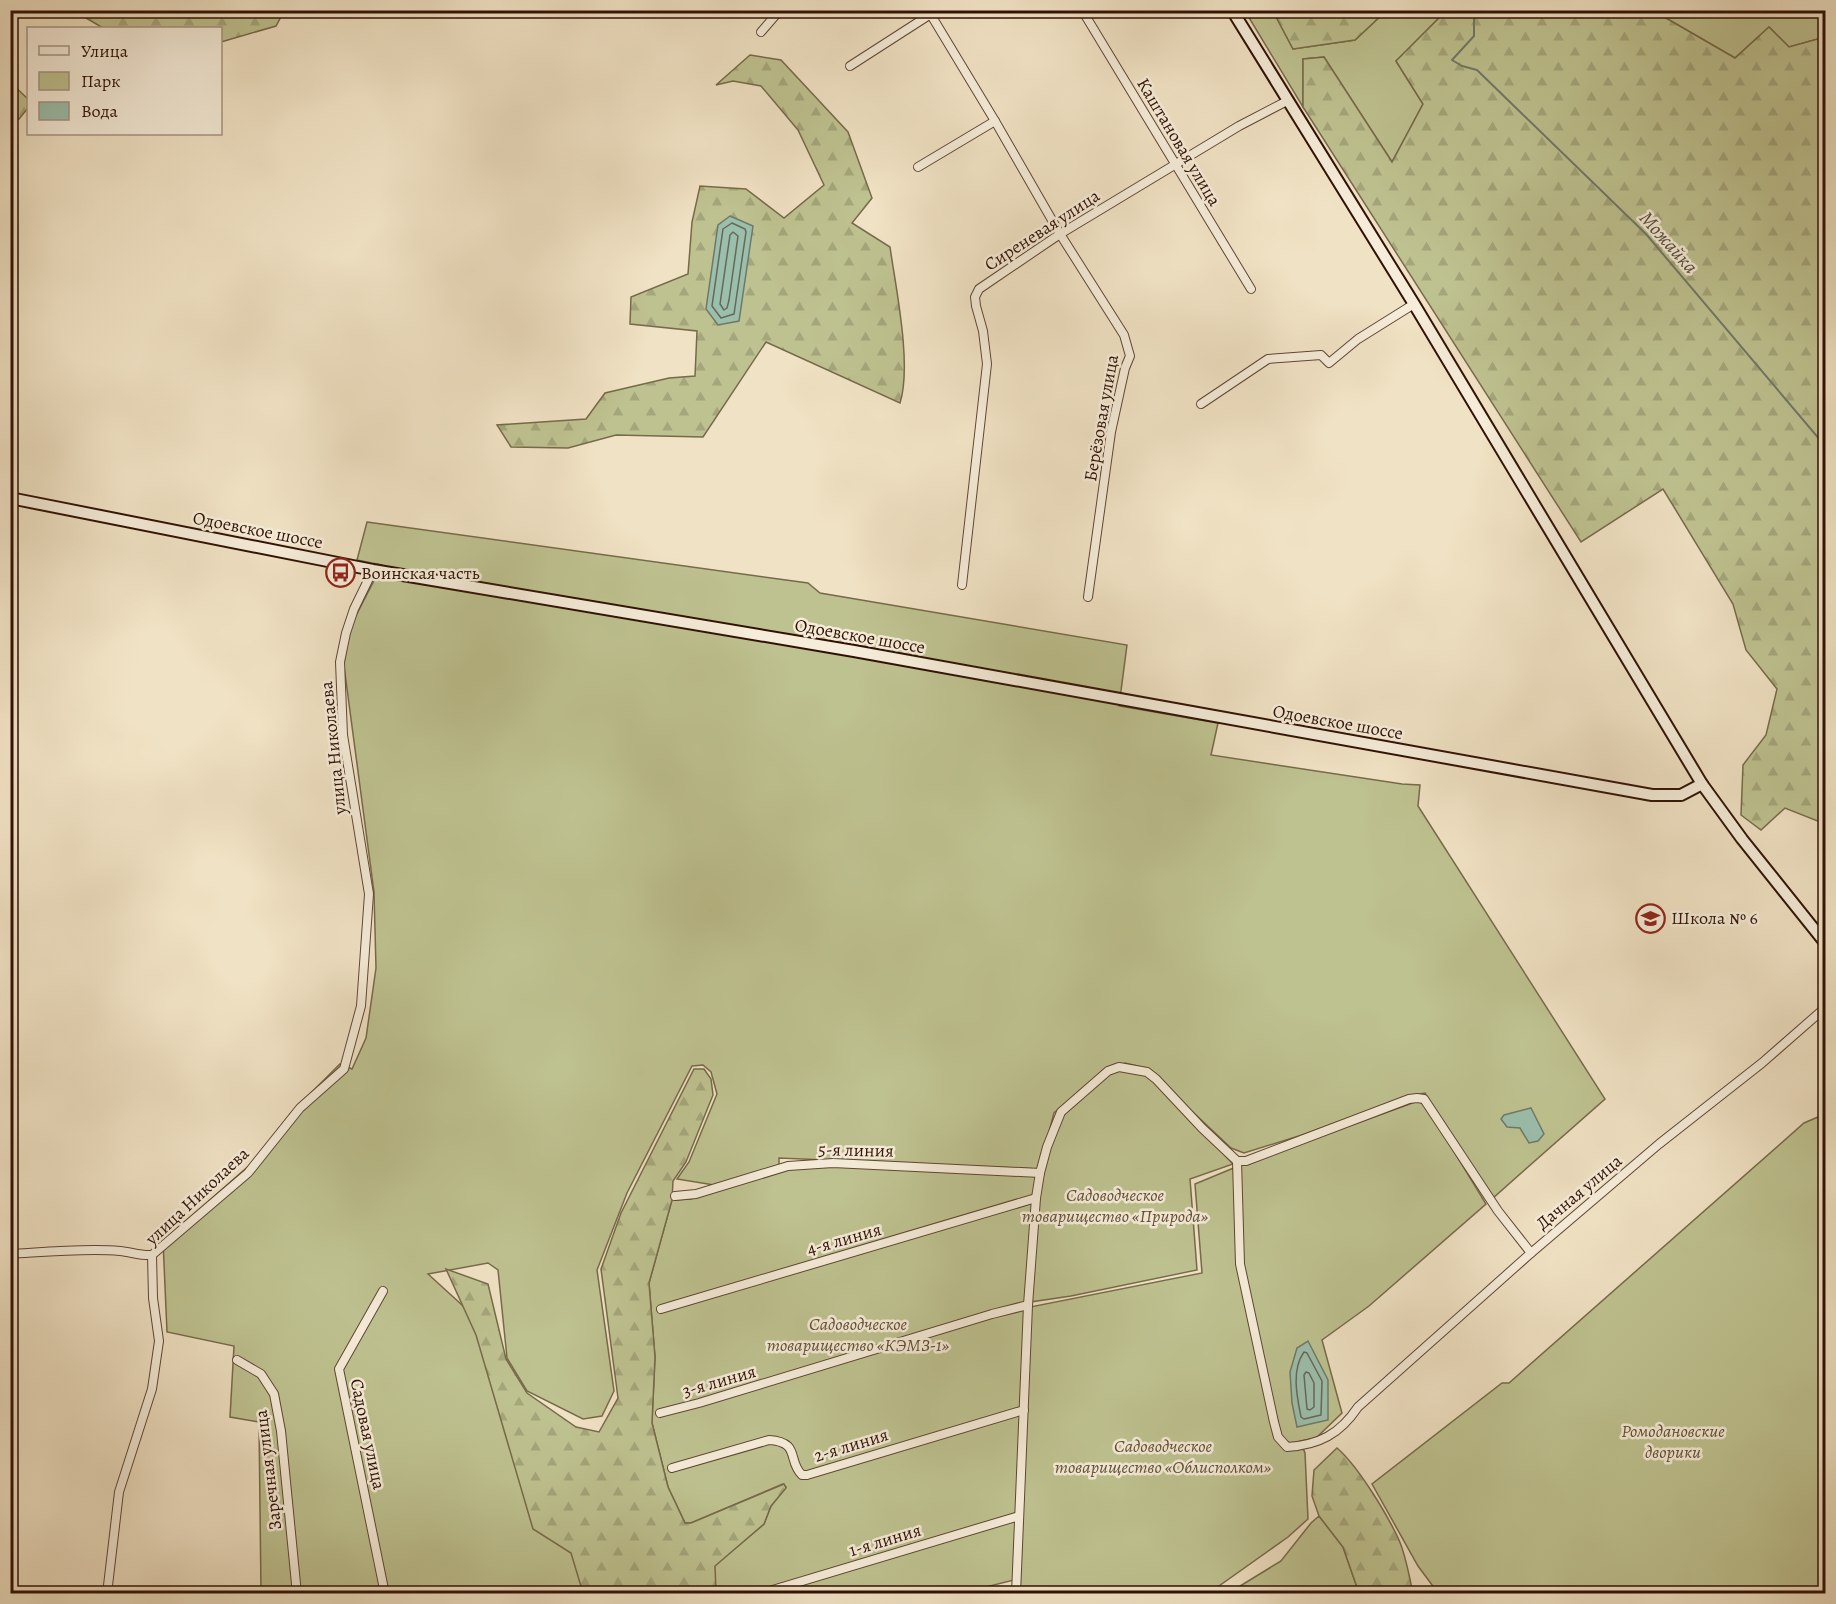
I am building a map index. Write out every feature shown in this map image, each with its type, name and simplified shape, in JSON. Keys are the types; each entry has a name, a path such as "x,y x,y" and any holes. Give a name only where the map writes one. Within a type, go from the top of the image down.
{"main road":[{"path":"1232,10 1414,304 1702,784 1742,839 1826,944"},
{"name":"Одоевское шоссе","path":"10,498 373,570 854,651 1652,795 1681,795 1702,784"}],"street":[{"path":"760,32 780,10"},
{"name":"Каштановая улица","path":"1082,10 1251,289"},
{"path":"850,66 932,12"},
{"name":"Берёзовая улица","path":"932,12 1060,234 1124,335 1130,356 1125,368 1111,432 1088,597"},
{"name":"Сиреневая улица","path":"962,585 987,364 983,331 975,297 979,289 1060,234 1239,126 1287,101"},
{"path":"918,167 995,121"},
{"path":"1201,404 1268,359 1321,355 1329,363 1358,339 1414,304"},
{"name":"улица Николаева","path":"106,1593 119,1492 152,1389 159,1341 153,1298 152,1255 248,1173 300,1108 344,1069 361,1006 369,894 343,735 340,662 354,609 373,570"},
{"name":"Дачная улица","path":"1237,1161 1240,1264 1278,1437 1287,1447 1308,1445 1320,1441 1350,1419 1358,1407 1531,1253 1659,1144 1762,1063 1826,1007"},
{"path":"1016,1593 1028,1305 1040,1173 1060,1112 1108,1071 1119,1067 1147,1072 1156,1078 1202,1128 1237,1161 1246,1161 1409,1099 1424,1099 1481,1186 1531,1253"},
{"name":"5-я линия","path":"675,1196 696,1194 788,1166 833,1163 1040,1173"},
{"name":"4-я линия","path":"661,1309 1036,1198"},
{"path":"10,1254 121,1251 138,1256 152,1255"},
{"name":"Садовая улица","path":"383,1291 339,1369 385,1593"},
{"name":"3-я линия","path":"660,1413 1028,1305"},
{"name":"Заречная улица","path":"237,1360 261,1374 274,1394 281,1431 297,1593"},
{"name":"2-я линия","path":"672,1468 769,1440 781,1440 792,1450 798,1472 807,1475 1024,1410"},
{"name":"1-я линия","path":"759,1593 1019,1516"}],"green space":[{"path":"1521,10 1659,14 1735,58 1769,27 1789,47 1825,37 1825,824 1785,808 1761,830 1741,815 1743,765 1766,735 1777,689 1746,650 1733,604 1663,489 1581,542 1303,107 1303,59 1324,57 1392,162 1423,104 1396,61 1446,11 1516,11 1520,13"},
{"path":"74,11 284,11 276,26 222,42 222,27 101,27"},
{"path":"1245,11 1273,11 1293,49 1355,40 1386,11 1446,11 1396,61 1423,104 1392,162 1324,57 1303,59 1303,107"},
{"path":"1273,11 1386,11 1355,40 1293,49"},
{"path":"1584,11 1825,11 1825,37 1789,47 1769,27 1735,58 1659,14"},
{"path":"750,55 781,60 848,132 872,198 852,223 890,247 904,348 903,387 900,403 766,342 703,437 616,435 568,448 511,447 497,425 586,419 605,393 669,378 695,376 697,331 630,324 631,297 688,274 692,222 700,186 746,189 784,218 824,185 798,130 761,86 733,81 716,85"},
{"path":"11,83 27,98 27,109 19,119 11,115"},
{"path":"367,522 808,583 820,593 1127,645 1119,706 1218,723 1211,755 1420,785 1418,806 1605,1099 1493,1198 1425,1093 1408,1096 1302,1135 1244,1153 1231,1148 1146,1068 1125,1063 1103,1071 1054,1113 1039,1169 779,1158 779,1165 714,1185 677,1179 689,1162 717,1094 711,1072 703,1065 692,1066 627,1193 597,1270 614,1391 602,1416 583,1419 527,1391 507,1358 498,1270 488,1263 428,1274 485,1326 581,1550 590,1593 261,1593 259,1422 230,1417 234,1346 167,1332 163,1241 252,1163 291,1113 340,1064 352,1069 366,1038 376,968 374,892 344,666 347,633 382,565 357,560"},
{"path":"694,1069 704,1069 711,1079 713,1095 686,1162 673,1181 672,1200 649,1283 655,1357 652,1423 668,1487 685,1523 691,1523 784,1484 786,1488 771,1506 764,1524 715,1566 716,1593 583,1593 571,1553 533,1529 476,1335 446,1269 488,1284 506,1359 527,1393 576,1427 599,1432 618,1398 601,1269 621,1213"},
{"name":"Садоводческое товарищество «Природа»","path":"1120,1069 1151,1076 1233,1164 1190,1179 1197,1270 1071,1296 1030,1302 1035,1230 1042,1177 1056,1131 1066,1112 1075,1102 1111,1073"},
{"name":"Садоводческое товарищество «Облисполком»","path":"1418,1101 1427,1107 1486,1204 1369,1306 1322,1340 1342,1413 1316,1438 1300,1441 1305,1453 1308,1519 1288,1537 1209,1593 1018,1594 1030,1307 1202,1273 1195,1184"},
{"name":"Ромодановские дворики","path":"1825,1114 1825,1593 1438,1593 1418,1566 1372,1484 1502,1383 1509,1383 1804,1123"},
{"name":"Садоводческое товарищество «КЭМЗ-1»","path":"828,1165 1037,1175 1014,1580 962,1593 716,1593 714,1566 764,1524 771,1506 786,1487 783,1484 691,1523 685,1523 668,1487 652,1423 655,1357 649,1283 672,1200 691,1199 789,1168"},
{"path":"1337,1448 1363,1478 1394,1529 1404,1553 1413,1593 1359,1593 1343,1547 1319,1516 1312,1496 1314,1470"},
{"path":"1319,1516 1343,1547 1359,1593 1227,1594 1281,1561"}],"water":[{"path":"730,216 753,226 739,321 718,325 706,309 718,225"},
{"path":"1531,1108 1544,1134 1538,1141 1529,1143 1520,1128 1507,1127 1501,1119 1504,1115"},
{"path":"1308,1341 1328,1380 1328,1420 1297,1427 1292,1403 1290,1372 1297,1348"}],"waterway":[{"name":"Можайка","path":"1474,10 1474,36 1452,60 1462,66 1477,70 1646,234 1826,447"}],"place":[{"name":"Воинская часть","path":"340,573"},
{"name":"Школа № 6","path":"1650,918"}]}
